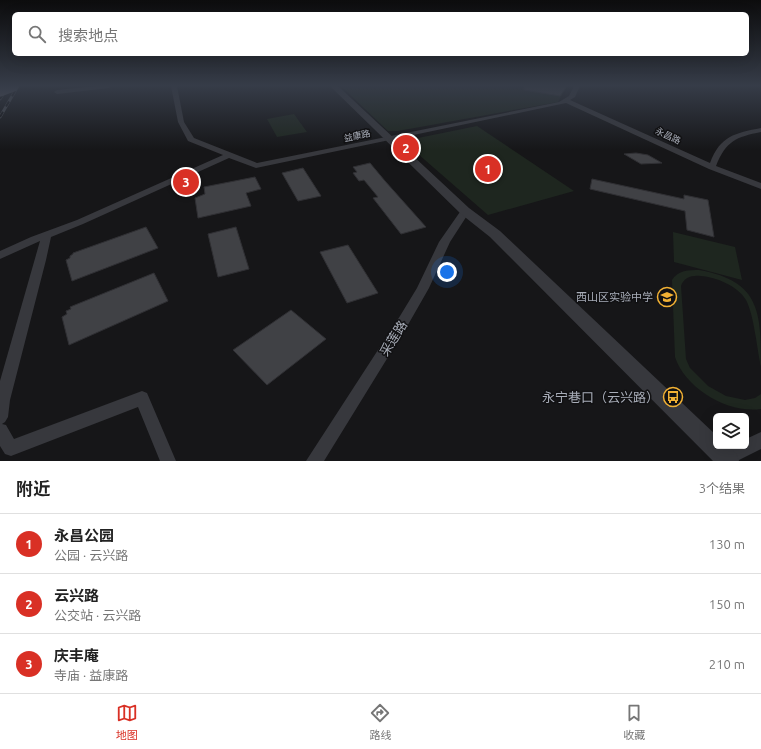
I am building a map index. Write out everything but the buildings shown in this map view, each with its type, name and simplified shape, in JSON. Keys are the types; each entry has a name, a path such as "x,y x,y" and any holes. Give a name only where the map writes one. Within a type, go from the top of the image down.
{"street":[{"name":"益康路","path":"178,108 181,122 192,139 256,166 536,108"},
{"path":"356,108 465,211 495,234 726,460 761,440"},
{"name":"永昌路","path":"581,108 712,168 761,186"},
{"path":"712,168 717,154 728,139 744,132 761,130"},
{"path":"0,255 80,222 229,155"},
{"name":"采莲路","path":"314,461 353,403 417,298 457,219 465,211"},
{"path":"0,417 2,400 41,260 46,236"},
{"path":"0,431 11,448 142,398 168,461"}],"shaded area":[{"path":"363,108 528,108 398,131 388,131"},
{"path":"294,114 307,132 277,137 267,119"},
{"path":"477,126 574,191 488,215 410,147 410,143 413,139"},
{"path":"673,232 735,247 742,280 674,262"},
{"path":"699,270 719,275 735,282 746,291 753,302 758,315 761,367 753,323 746,300 738,290 720,280 692,276 684,280 681,286 686,359 690,368 708,386 726,396 745,400 755,398 761,394 761,409 735,407 722,403 709,396 688,379 680,368 675,357 672,280 681,272"}],"railway":[{"path":"0,117 6,108"}],"place":[{"name":"云兴路","path":"406,148"},
{"name":"永昌公园","path":"488,169"},
{"name":"庆丰庵","path":"186,182"},
{"name":"西山区实验中学","path":"667,297"},
{"name":"永宁巷口（云兴路）","path":"673,397"}]}
